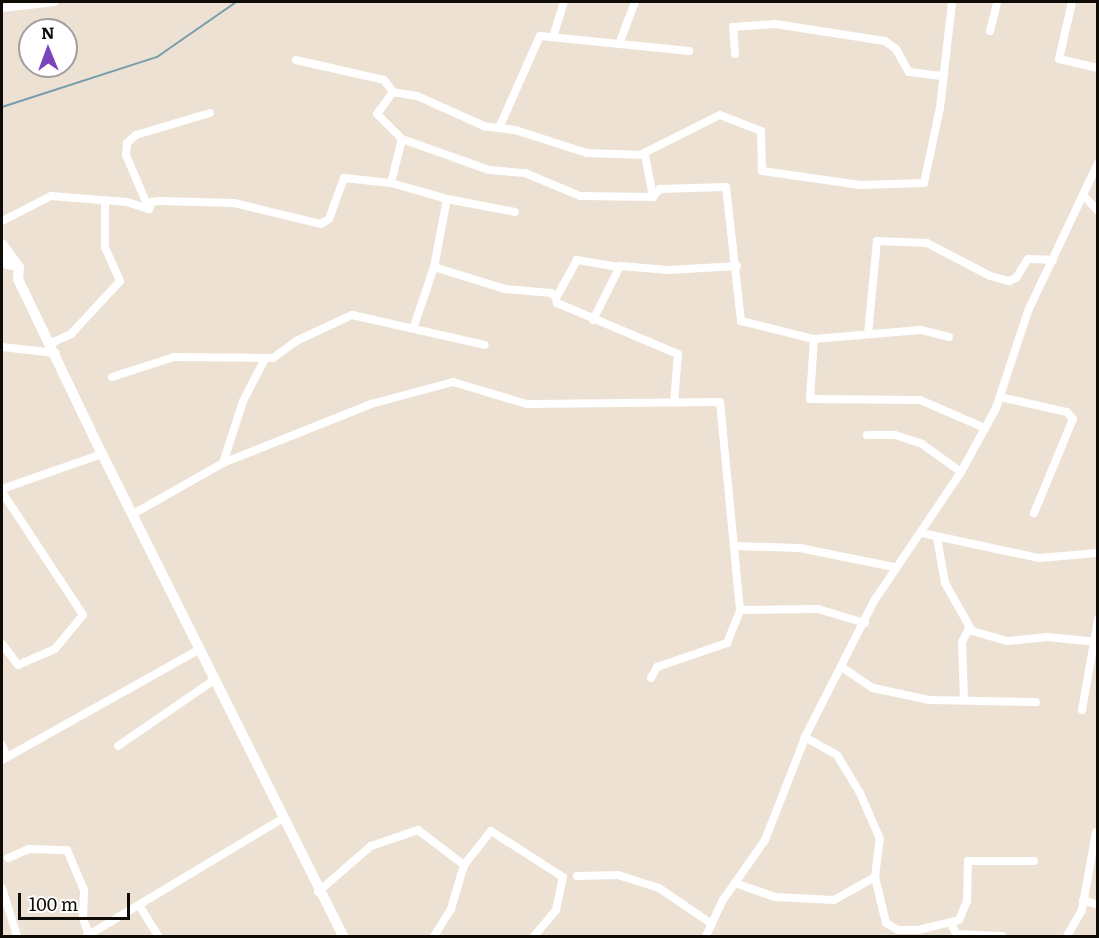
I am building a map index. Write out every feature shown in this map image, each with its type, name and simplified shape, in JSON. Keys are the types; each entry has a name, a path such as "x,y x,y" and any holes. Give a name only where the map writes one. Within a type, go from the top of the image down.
{"main road":[{"path":"2,244 19,267 18,279 102,454 318,892 343,936"}],"street":[{"path":"2,8 55,2"},
{"path":"554,34 564,2"},
{"path":"619,44 635,2"},
{"path":"297,60 384,80 393,92 433,101 476,123 595,155 642,154 720,115 761,131 762,171 860,185 918,186 929,175 944,76 952,2"},
{"path":"990,31 997,2"},
{"path":"1072,2 1059,59 1098,68"},
{"path":"735,54 733,27 775,24 885,41 896,49 909,72 944,76"},
{"path":"499,128 528,71 537,38 554,34 619,44 689,51"},
{"path":"393,92 376,115 402,139 489,170 525,173 580,196 653,197 660,189 726,187 742,322 814,339 920,330 949,337"},
{"path":"149,209 126,155 127,143 136,135 210,113"},
{"path":"391,183 402,139"},
{"path":"642,154 649,159 653,197"},
{"path":"706,936 735,883 765,840 805,737 894,567 922,533 961,472 985,428 1000,397 1028,311 1098,163"},
{"path":"149,209 152,202 161,201 234,203 321,224 329,219 344,178 391,183 447,199 514,212"},
{"path":"2,220 51,196 105,201 149,209"},
{"path":"1083,196 1098,211"},
{"path":"414,326 434,267 447,199"},
{"path":"2,347 53,348 70,334 120,281 105,248 105,201"},
{"path":"868,334 877,241 927,243 990,276 1009,281 1016,278 1028,260 1053,260"},
{"path":"2,254 7,265 19,267"},
{"path":"556,298 578,259 618,267 737,266"},
{"path":"434,267 505,289 551,293 558,305 680,356 674,402"},
{"path":"593,320 618,267"},
{"path":"112,377 174,357 265,359 352,315 414,326 485,345"},
{"path":"814,339 811,400 920,400 985,428"},
{"path":"223,463 243,401 265,359"},
{"path":"133,514 223,463 371,404 449,382 470,383 519,403 718,402 722,406 740,610 727,643 657,667 651,678"},
{"path":"1000,397 1066,412 1073,419 1034,513"},
{"path":"867,435 895,435 922,444 961,472"},
{"path":"2,644 18,664 55,649 83,615 2,491 102,454"},
{"path":"922,533 1039,558 1098,553"},
{"path":"937,538 945,583 969,628 1008,641 1047,637 1096,642"},
{"path":"735,546 800,548 894,567"},
{"path":"740,610 818,609 865,622"},
{"path":"1082,710 1096,642 1098,619"},
{"path":"964,700 962,642 969,628"},
{"path":"2,745 4,759 198,650"},
{"path":"843,668 882,691 929,700 1036,702"},
{"path":"118,746 213,680"},
{"path":"805,737 837,755 860,793 880,839 875,877 890,932 952,925 964,913 968,861 1034,861"},
{"path":"9,858 29,849 67,850 84,890 83,918 88,936 282,819"},
{"path":"318,892 371,846 411,830 418,830 464,865"},
{"path":"434,936 451,909 464,865 491,831 563,877 556,910 534,936"},
{"path":"1067,936 1083,900 1096,832"},
{"path":"577,876 618,875 659,888 712,924"},
{"path":"735,883 785,899 834,900 875,877"},
{"path":"2,888 17,936"},
{"path":"1083,900 1098,905"},
{"path":"139,905 158,936"},
{"path":"952,925 956,934 1002,936"}],"waterway":[{"path":"2,107 157,57 236,2"}]}
